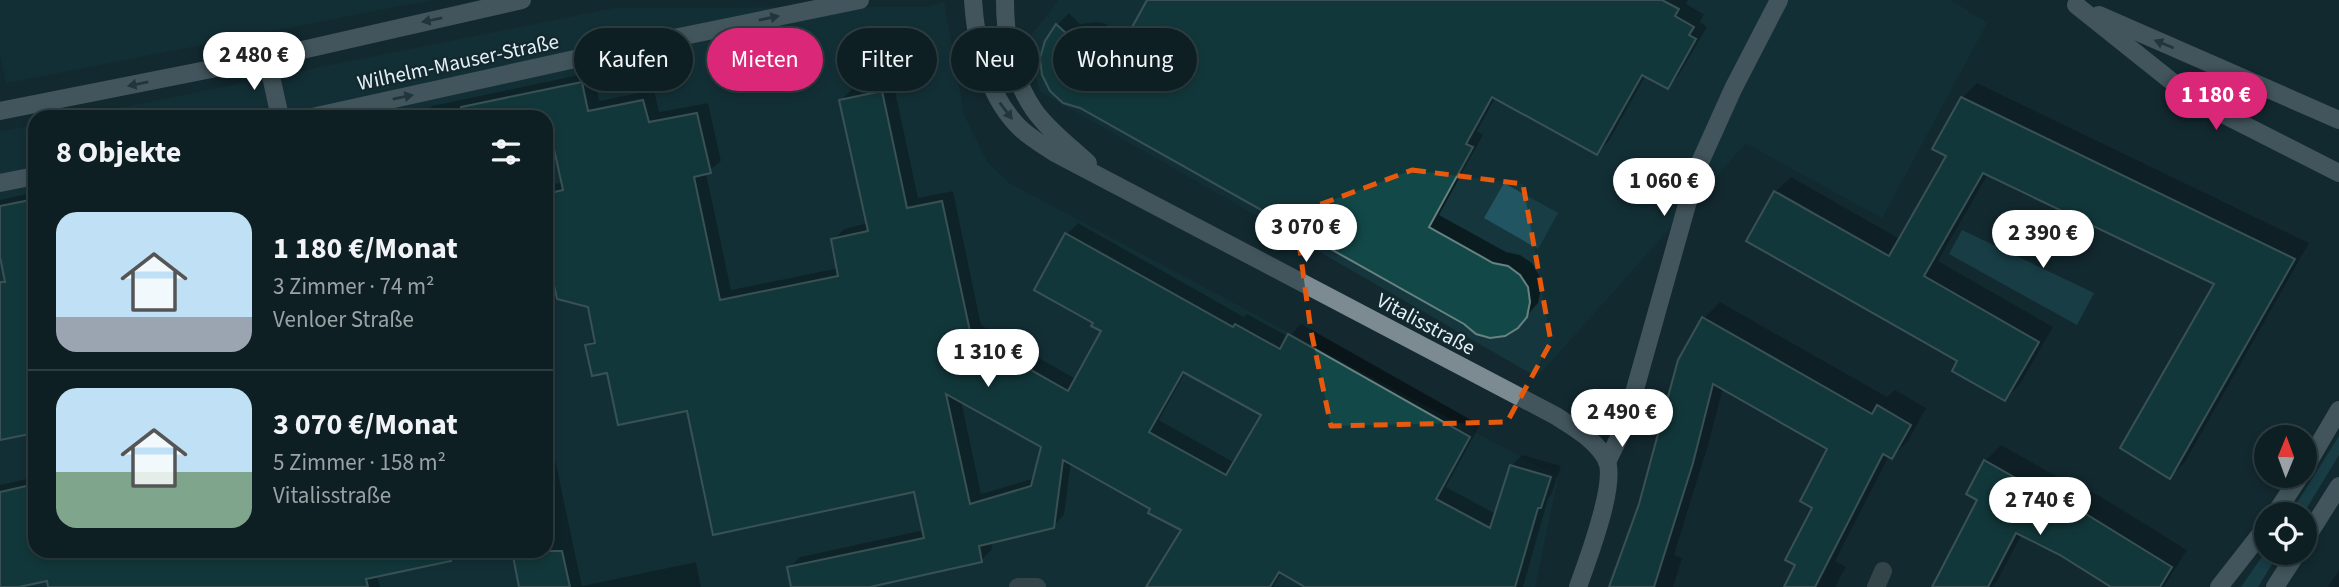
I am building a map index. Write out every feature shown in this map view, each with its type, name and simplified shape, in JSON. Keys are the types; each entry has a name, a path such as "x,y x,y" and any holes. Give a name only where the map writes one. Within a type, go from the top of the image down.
{"street":[{"path":"0,111 267,58 523,0"},
{"name":"Wilhelm-Mauser-Straße","path":"345,110 638,45 860,0"},
{"name":"Vitalisstraße","path":"973,0 984,65 996,97 1019,128 1055,153 1479,378 1556,416 1595,444 1607,462"},
{"name":"Vitalisstraße","path":"1005,0 1009,46 1018,80 1034,111 1104,177"},
{"path":"1578,587 1605,502 1609,478 1607,462 1625,425 1697,169 1733,89 1779,0"},
{"path":"2072,2 2339,120"},
{"path":"2072,2 2195,100 2336,175"},
{"path":"267,58 278,110"},
{"path":"0,183 28,177"},
{"path":"2317,448 2339,410"},
{"path":"2317,521 2339,486"},
{"path":"2219,587 2254,542"},
{"path":"2275,587 2289,565"},
{"path":"1018,587 1037,587"}],"highlighted area":[{"path":"1412,170 1523,184 1551,342 1507,422 1331,426 1311,331 1295,214"}],"shaded area":[{"path":"0,0 431,0 6,83 0,54"},
{"path":"1059,0 1950,0 1987,23 1882,218 1746,143 1537,377 1040,91 1037,28"},
{"path":"944,2 951,42 951,91 960,91 964,115 987,162 1009,183 1558,477 1535,587 0,587 0,132 28,126 28,558 553,558 553,110 110,110 614,8 928,7"},
{"path":"1504,183 1558,213 1538,249 1484,218"},
{"path":"1962,230 2094,293 2077,325 1949,254"},
{"path":"2339,436 2339,455 2310,502 2298,502 2306,488 2317,488 2317,471"},
{"path":"2256,565 2272,565 2258,587 2241,587"}],"building":[{"path":"1147,0 1662,0 1679,9 1675,16 1694,27 1689,35 1696,39 1668,89 1642,75 1597,155 1492,97 1466,144 1473,147 1429,227 1493,263 1508,266 1520,275 1528,287 1530,302 1527,317 1518,328 1505,336 1490,338 1476,334 1464,324 1080,108 1063,103 1050,91 1042,75 1040,58 1045,41 1053,29 1053,91 1197,91 1197,28 1132,28"},
{"path":"574,84 574,91 584,91 588,111 643,100 649,122 697,113 711,173 694,177 720,300 838,276 831,239 868,231 839,100 882,91 907,208 942,201 971,336 1068,391 1101,331 1091,326 1093,323 1034,290 1065,233 1233,327 1235,324 1280,349 1288,334 1470,437 1436,499 1490,528 1510,465 1551,477 1541,508 1538,508 1515,587 1305,587 1279,572 1270,587 1146,587 1181,530 1148,513 1150,509 1063,460 1054,528 979,546 982,562 870,587 791,587 787,567 924,538 914,492 713,535 687,411 618,425 607,373 592,376 585,345 595,343 588,307 557,299 553,280 553,192 563,190 553,144 553,110 461,110 461,107","holes":["1183,372 1261,415 1226,475 1149,432","946,394 1041,447 1031,486 970,504"]},
{"path":"1961,97 2295,259 2170,479 2120,448 2214,284 1983,173 1924,276 2039,342 2005,401 1952,371 1957,361 1746,241 1774,191 1889,256 1946,156 1932,149"},
{"path":"28,200 28,434 0,440 0,282 5,282 0,257 0,206"},
{"path":"1702,317 1872,414 1877,405 1911,425 1892,459 1883,454 1815,587 1784,587 1795,565 1785,560 1812,508 1800,501 1827,449 1713,384 1693,463 1654,587 1609,587 1639,504 1678,360"},
{"path":"1984,460 2065,506 2066,503 2086,514 2172,567 2160,587 2111,587 2060,555 2016,533 1988,587 1932,587 1977,500 1966,494"},
{"path":"28,486 28,558 451,558 451,561 366,579 368,587 48,587 47,581 19,587 0,587 0,492"},
{"path":"553,551 562,551 570,587 519,587 513,558 553,558"}]}
